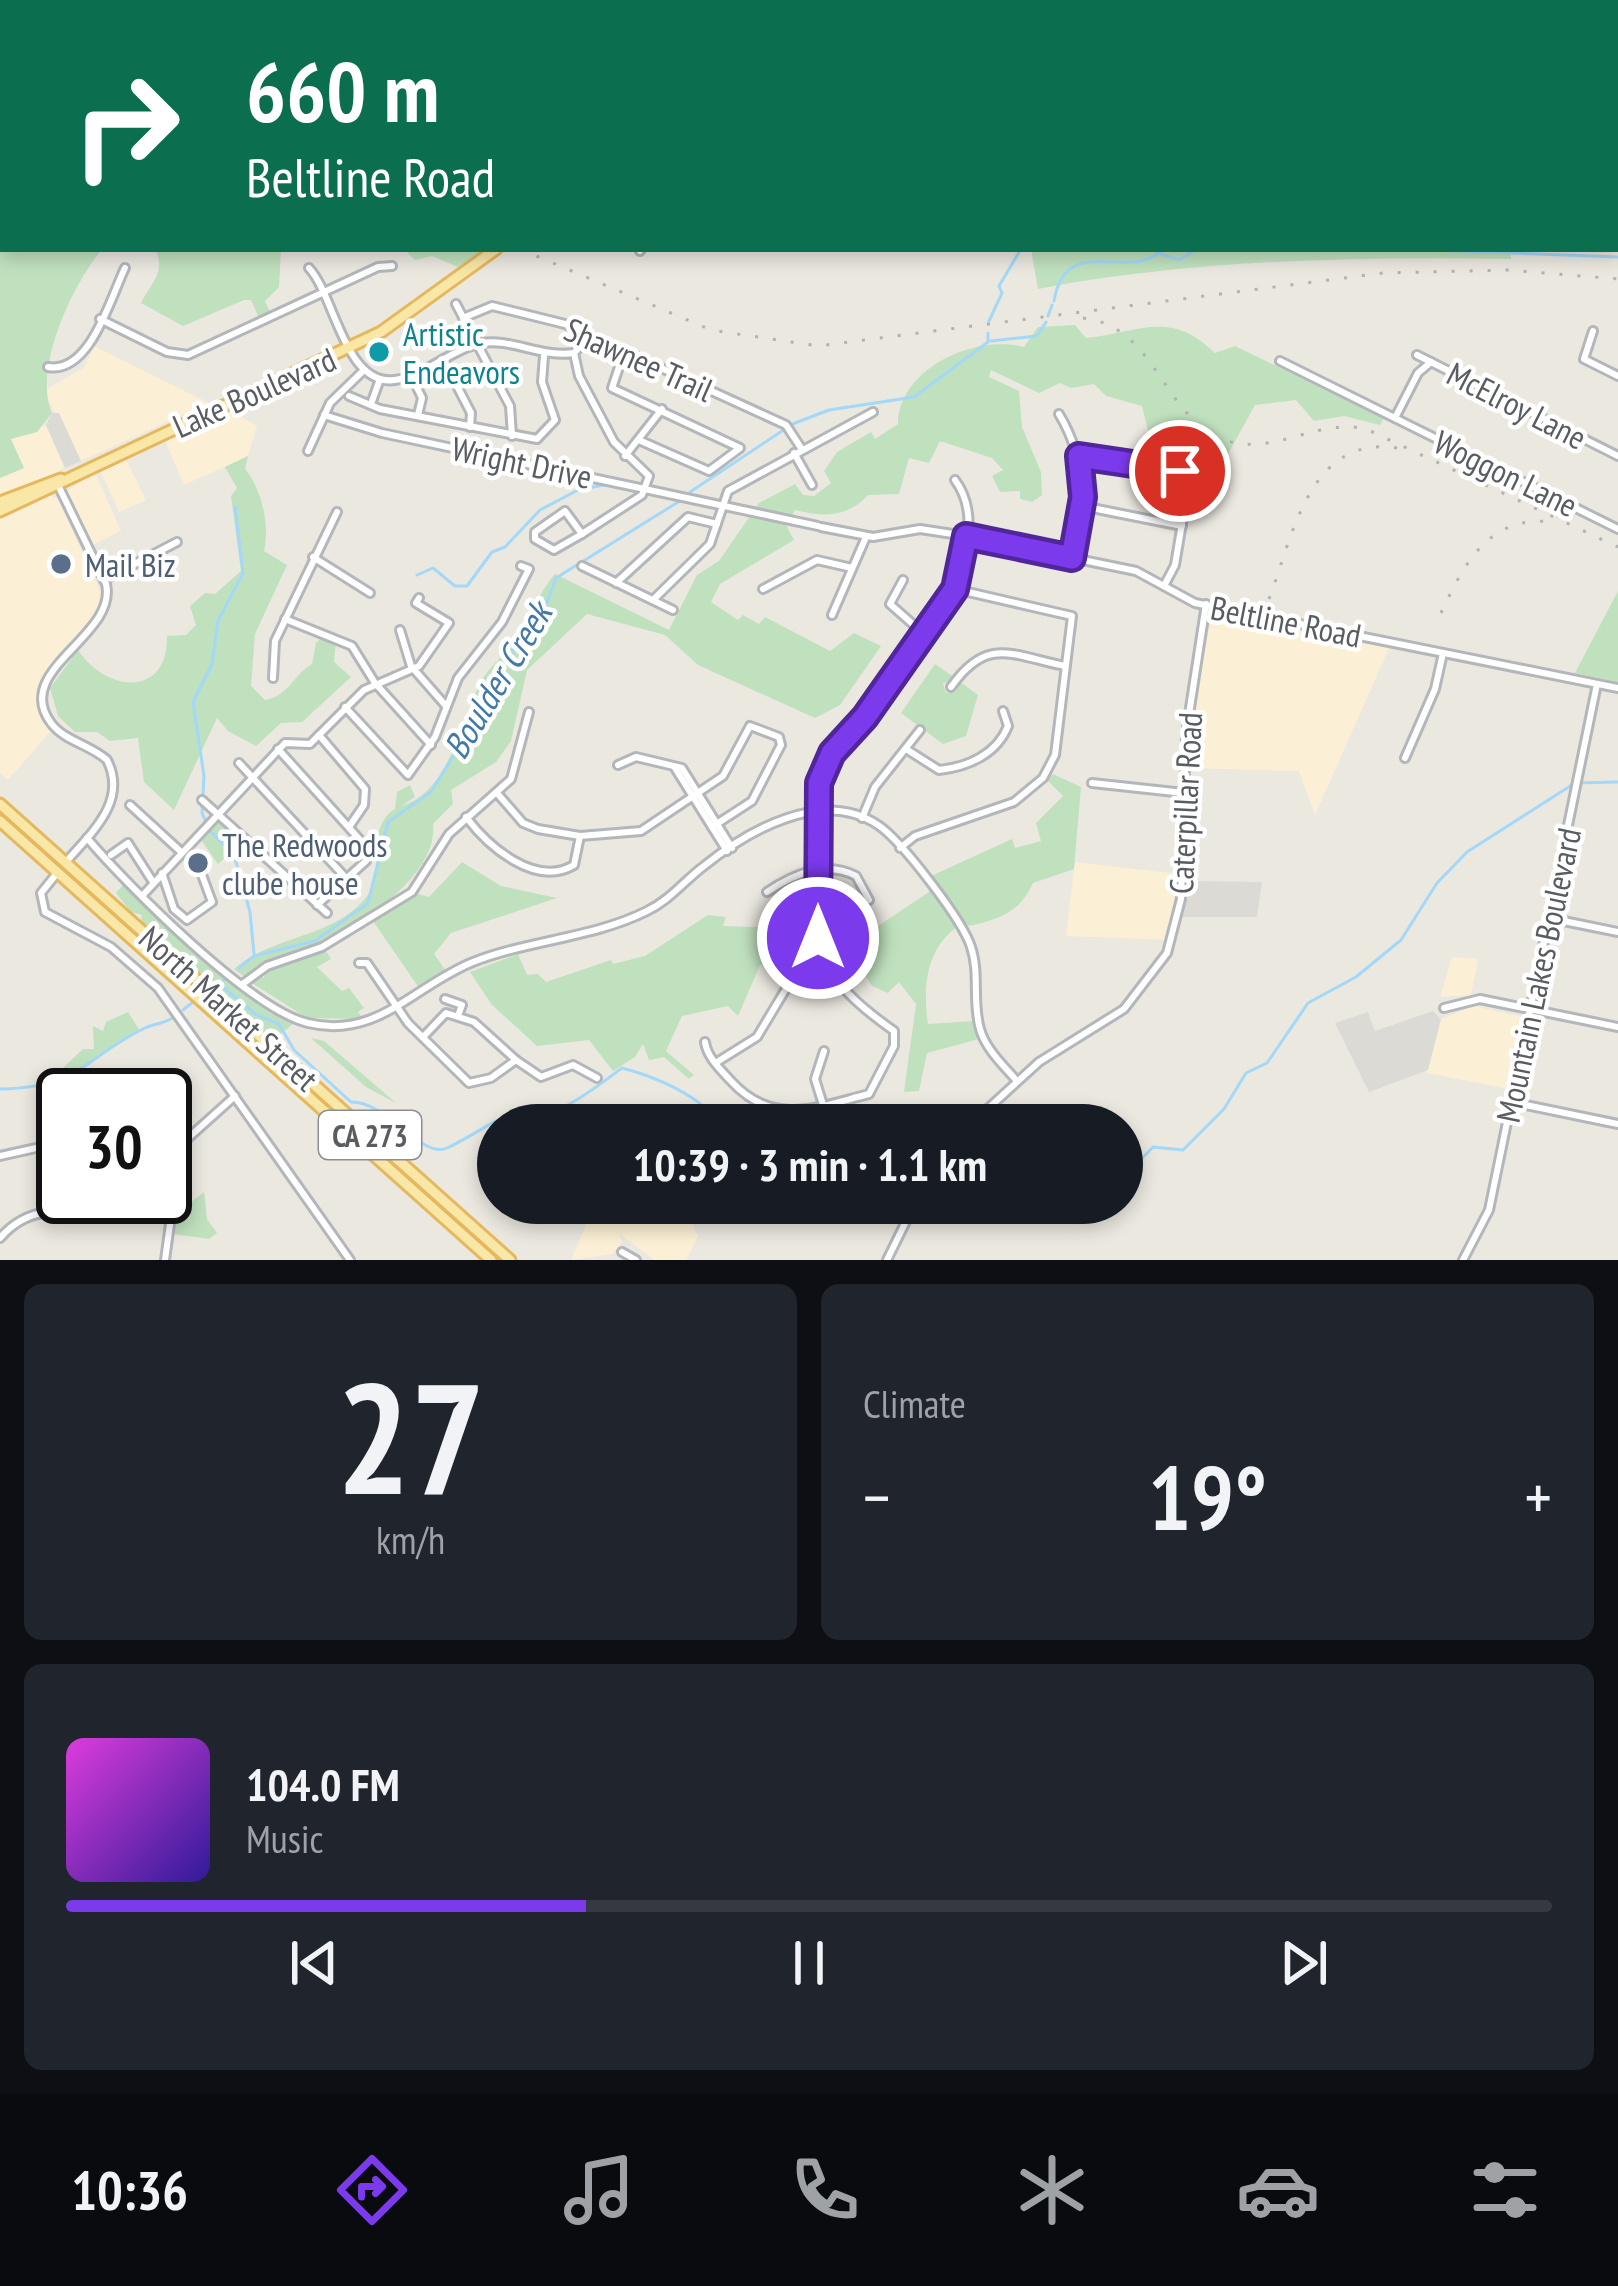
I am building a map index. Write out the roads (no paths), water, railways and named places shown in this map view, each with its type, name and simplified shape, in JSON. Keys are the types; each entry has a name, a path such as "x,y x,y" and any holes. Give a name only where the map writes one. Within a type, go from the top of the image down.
{"main road":[{"name":"Lake Boulevard","path":"1,507 350,349 410,315 493,252"},
{"name":"Lake Boulevard","path":"1,507 26,490 58,480"},
{"name":"North Market Street","path":"0,804 511,1260"},
{"name":"North Market Street","path":"0,820 490,1260"}],"street":[{"path":"100,319 185,356 324,290 392,266"},
{"path":"48,367 76,361 125,268"},
{"path":"309,268 350,349 364,370 380,379 410,375 486,342 544,356 574,353 590,336"},
{"path":"456,304 510,406 512,436"},
{"name":"Shawnee Trail","path":"463,318 492,306 561,323 786,425 797,450"},
{"path":"1592,331 1584,359 1618,376"},
{"path":"624,352 612,388 738,444 738,452 707,470 641,441"},
{"path":"574,353 579,376 625,456 648,471 647,487 582,534 557,550 533,536 565,511 582,534"},
{"name":"McElroy Lane","path":"1417,355 1618,456"},
{"path":"349,396 370,405 537,439 552,428 554,408 542,382 544,356"},
{"path":"442,358 471,413 470,427"},
{"name":"Woggon Lane","path":"1280,361 1618,530"},
{"name":"Woggon Lane","path":"1395,418 1418,374 1431,362"},
{"path":"308,451 323,415 364,370"},
{"path":"410,375 422,398 418,415"},
{"path":"370,405 380,379"},
{"path":"625,456 662,410"},
{"path":"653,600 710,544 730,490 873,412"},
{"path":"1059,414 1079,456 1082,506 1072,558"},
{"name":"Wright Drive","path":"323,415 382,433 819,526"},
{"path":"797,450 812,484"},
{"path":"1079,456 1188,475 1193,484 1164,586"},
{"path":"58,480 104,580 106,609 50,675 43,695 54,728 99,752 114,776 112,804 41,892 45,912 110,947 158,988 350,1260"},
{"path":"835,1104 872,1091 896,1037 850,998 828,966 816,927 816,792 832,753 955,589 968,502 955,480"},
{"path":"1082,506 1182,526"},
{"path":"273,678 270,658 285,619 338,512"},
{"path":"616,583 686,518 717,524"},
{"name":"Beltline Road","path":"819,526 866,537 920,529 966,536 1136,571 1206,604 1618,688"},
{"path":"832,615 866,537"},
{"path":"104,580 175,543"},
{"path":"314,557 370,593"},
{"path":"764,589 817,560 852,568"},
{"path":"345,707 408,775 430,745 464,667 507,614 529,569 521,566"},
{"path":"582,566 673,610"},
{"path":"903,580 890,604 924,634"},
{"path":"900,848 915,836 1014,802 1043,778 1055,755 1074,624 1070,614 955,589"},
{"path":"142,896 179,850 278,749 289,741 308,745 375,683 414,670 449,625 416,603 419,598"},
{"name":"Caterpillar Road","path":"991,1104 1016,1080 1124,1009 1159,968 1179,916 1189,699 1206,604"},
{"path":"285,619 348,643 375,683 430,745"},
{"path":"400,630 414,670 446,706"},
{"path":"951,687 971,660 987,652 1065,666"},
{"path":"1405,758 1435,689 1443,652"},
{"name":"Mountain Lakes Boulevard","path":"1463,1260 1487,1218 1597,684"},
{"path":"244,983 267,966 322,947 412,892 448,833 497,793 515,771 529,712"},
{"path":"906,749 936,769 969,763 1004,736 1008,726 1003,712"},
{"path":"497,793 528,826 580,836 643,830 729,770 750,726 780,739 758,793 715,825"},
{"path":"862,818 872,791 920,730"},
{"path":"319,735 366,795 357,836"},
{"path":"278,749 369,849 368,860 317,904"},
{"path":"618,765 640,758 687,773 730,850"},
{"path":"239,763 346,878"},
{"path":"1092,783 1184,793"},
{"path":"202,800 327,913"},
{"path":"130,805 179,850"},
{"path":"87,838 142,896 285,1014 314,1024 358,1025 398,1008 477,961 645,912 730,850 783,819 818,811 862,818 885,830 967,936 981,1033 1016,1080"},
{"path":"349,827 358,816"},
{"path":"466,817 502,855 555,871 574,865 580,836"},
{"path":"111,855 123,842 132,846 152,882"},
{"path":"767,892 818,869 854,874 869,900"},
{"path":"162,871 174,909 188,920 212,902 202,875"},
{"path":"1549,918 1618,932"},
{"path":"359,963 368,964 434,1052 469,1083 491,1078 517,1060"},
{"path":"716,1062 758,1037 787,987 828,966"},
{"path":"445,999 462,1005 459,1013"},
{"path":"1444,1008 1480,999 1618,1027"},
{"path":"425,1035 446,1012 459,1013 541,1077 573,1065 597,1078"},
{"path":"705,1042 740,1090 761,1104"},
{"path":"823,1104 815,1079 824,1051"},
{"path":"192,1135 235,1096"},
{"path":"1511,1102 1618,1124"},
{"path":"0,1156 36,1148"},
{"path":"0,1238 20,1219 36,1214"},
{"path":"165,1260 170,1224"},
{"path":"887,1260 905,1224"},
{"path":"622,1252 637,1260"}],"waterway":[{"path":"989,321 1002,293 999,286 1019,252"},
{"name":"Boulder Creek","path":"1054,301 1060,281 1083,263 1130,262 1158,253 1179,260 1192,252"},
{"name":"Boulder Creek","path":"1484,252 1618,257"},
{"name":"Boulder Creek","path":"1048,316 1052,305"},
{"name":"Boulder Creek","path":"991,341 1037,336 1046,322"},
{"name":"Boulder Creek","path":"790,425 829,410 914,397 988,342 988,333"},
{"name":"Boulder Creek","path":"690,492 785,429"},
{"path":"417,575 433,568 455,586 467,586 492,552 505,547 540,510 578,490 609,484"},
{"name":"Boulder Creek","path":"239,968 254,956 315,941 368,903 388,822 431,792 454,755 483,687 542,615 556,578 683,499"},
{"path":"235,507 243,573 218,621 212,664 193,702 204,776 202,813 210,831 234,855 250,912 254,954"},
{"path":"1143,1157 1153,1147 1183,1150 1224,1109 1246,1073 1267,1063 1308,1003 1356,977 1401,940 1437,883 1467,852 1575,783 1618,782"},
{"name":"Boulder Creek","path":"214,987 224,980"},
{"path":"219,983 255,1014 279,1024 294,1050 351,1102 378,1110 427,1146 447,1148 477,1132"},
{"name":"Boulder Creek","path":"183,1010 193,1002"},
{"name":"Boulder Creek","path":"0,1089 67,1076 127,1038 174,1017"},
{"path":"567,1104 622,1068 662,1082 700,1104"}],"railway":[{"path":"527,252 711,330 818,346 1383,273 1509,270 1618,279"},
{"path":"1083,318 1107,324 1126,336 1184,409 1220,438 1256,444 1329,428 1366,429 1618,547"},
{"path":"1269,599 1297,520 1324,473 1344,457 1368,448 1398,448"},
{"path":"1441,613 1470,560 1496,534 1512,526 1553,522"}],"place":[{"name":"Artistic Endeavors","path":"379,352"},
{"name":"Mail Biz","path":"61,564"},
{"name":"The Redwoods clube house","path":"198,863"}]}
